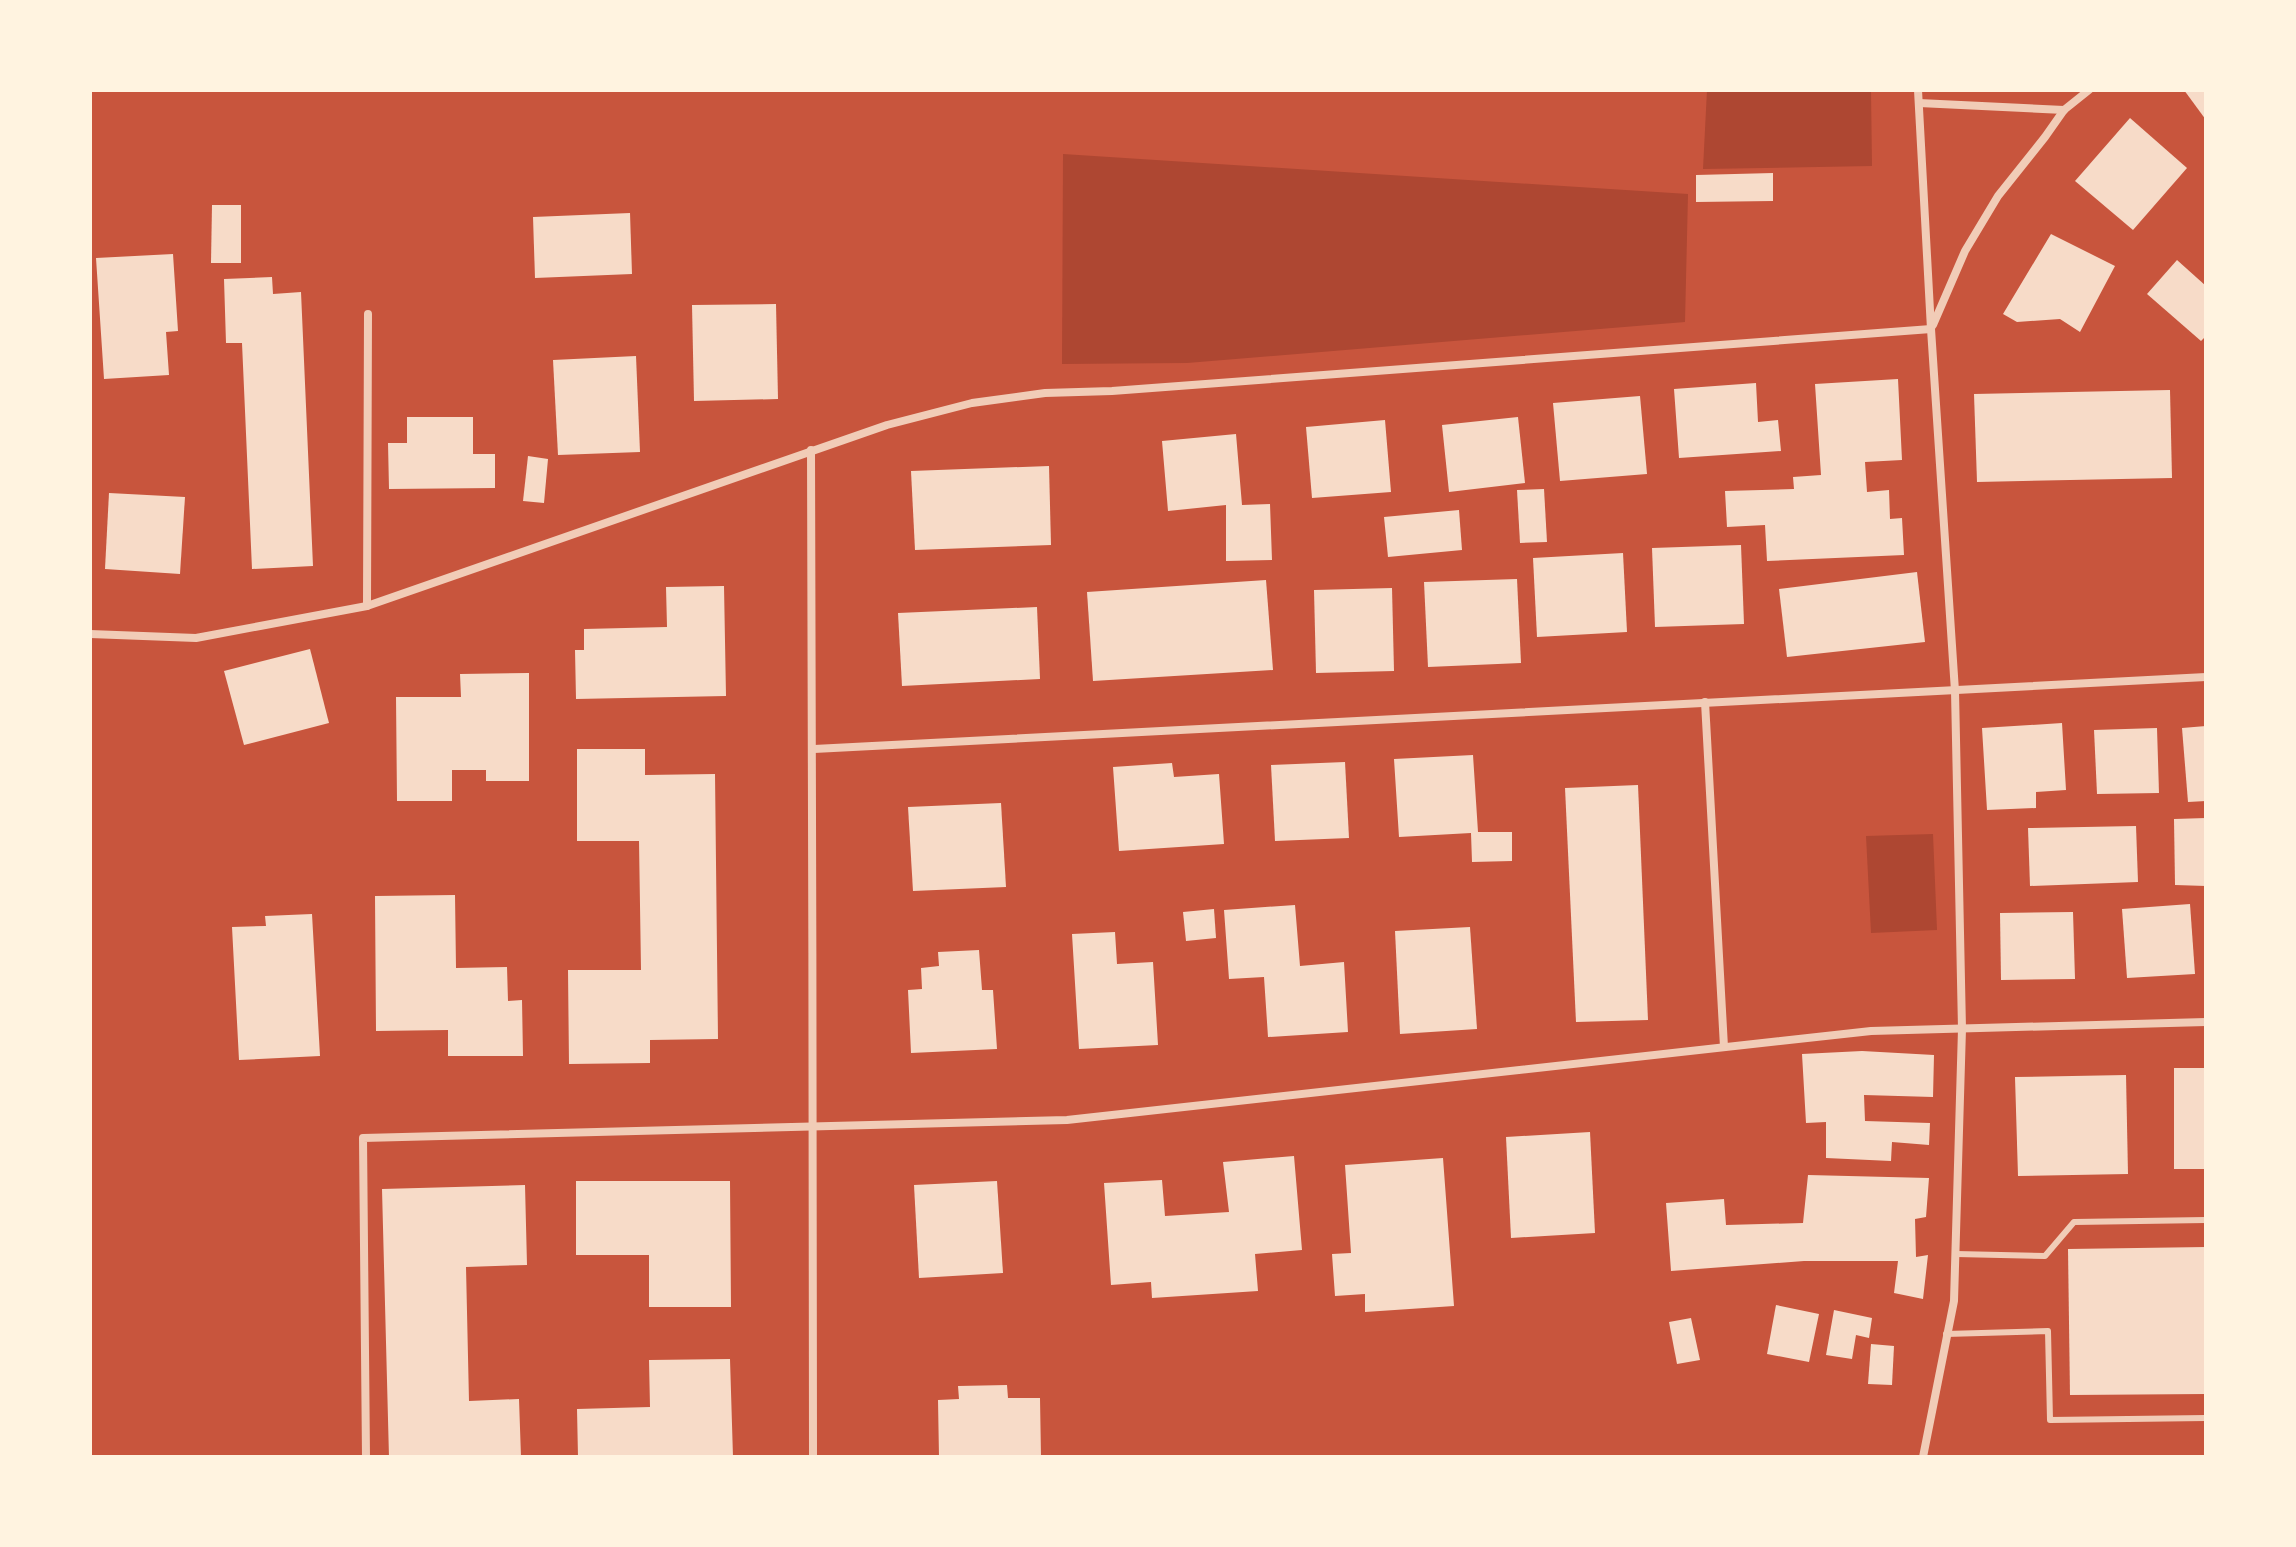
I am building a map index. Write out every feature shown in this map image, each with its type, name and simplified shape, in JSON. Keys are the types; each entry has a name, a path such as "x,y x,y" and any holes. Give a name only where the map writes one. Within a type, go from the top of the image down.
{"street":[{"path":"1918,90 1955,691 1962,1029 1954,1301 1923,1457"},
{"path":"1931,329 1965,251 1991,207 2064,110 2089,90"},
{"path":"1919,103 2064,110"},
{"path":"367,606 368,314"},
{"path":"90,634 196,638 367,606 811,450 887,425 972,403 1045,393 1112,391 1931,329"},
{"path":"811,450 814,749 813,1457"},
{"path":"814,749 2206,677"},
{"path":"1705,702 1724,1047"},
{"path":"366,1457 363,1138 1067,1120 1871,1031 2206,1022"}],"lane":[{"path":"1956,1254 2045,1256 2074,1222 2206,1220"},
{"path":"1946,1334 2048,1331 2050,1420 2206,1418"}],"shaded area":[{"path":"1707,90 1871,90 1872,166 1703,169"},
{"path":"1063,154 1688,194 1685,322 1187,363 1062,364"},
{"path":"1933,834 1937,930 1871,933 1866,836"}],"building":[{"path":"2184,90 2206,90 2206,120"},
{"path":"2130,118 2187,168 2133,230 2075,181"},
{"path":"1773,173 1773,201 1696,202 1696,175"},
{"path":"212,205 241,205 241,263 211,263"},
{"path":"630,213 632,274 535,278 533,217"},
{"path":"2051,234 2115,266 2080,332 2060,319 2017,322 2003,314"},
{"path":"173,254 178,331 166,332 169,375 104,379 96,258"},
{"path":"2177,260 2206,286 2206,336 2201,341 2147,294"},
{"path":"272,277 273,294 301,292 313,566 252,569 242,343 226,343 224,279"},
{"path":"776,304 778,399 694,401 692,305"},
{"path":"636,356 640,452 558,455 553,360"},
{"path":"1898,379 1902,460 1865,462 1867,492 1889,490 1890,519 1902,518 1904,555 1767,561 1765,525 1727,527 1725,491 1794,489 1793,477 1821,475 1815,384"},
{"path":"1756,383 1758,422 1778,420 1781,451 1679,458 1674,389"},
{"path":"2170,390 2172,478 1977,482 1974,394"},
{"path":"1640,396 1647,474 1560,481 1553,403"},
{"path":"407,417 473,417 473,454 495,454 495,488 389,489 388,443 407,443"},
{"path":"1518,417 1525,483 1449,492 1442,425"},
{"path":"1385,420 1391,492 1312,498 1306,427"},
{"path":"1236,434 1242,505 1270,504 1272,560 1226,561 1226,505 1168,511 1162,441"},
{"path":"528,456 548,459 544,503 523,501"},
{"path":"1049,466 1051,545 915,550 911,471"},
{"path":"1544,489 1547,542 1520,543 1517,490"},
{"path":"109,493 185,497 180,574 105,569"},
{"path":"1459,510 1462,550 1388,557 1384,517"},
{"path":"1741,545 1744,624 1655,627 1652,548"},
{"path":"1623,553 1627,632 1537,637 1533,558"},
{"path":"1917,572 1925,642 1787,657 1779,589"},
{"path":"1517,579 1521,663 1428,667 1424,582"},
{"path":"1266,580 1273,670 1093,681 1087,592"},
{"path":"724,586 726,696 576,699 575,650 584,650 584,629 667,627 666,587"},
{"path":"1392,588 1394,671 1316,673 1314,590"},
{"path":"1037,607 1040,679 902,686 898,613"},
{"path":"310,649 329,723 244,745 224,671"},
{"path":"529,673 529,781 486,781 486,770 452,770 452,801 397,801 396,697 461,697 460,674"},
{"path":"2062,723 2066,790 2036,792 2036,808 1987,810 1982,728"},
{"path":"2206,726 2206,801 2188,802 2182,728"},
{"path":"2157,728 2159,793 2097,794 2094,730"},
{"path":"577,749 645,749 645,775 715,774 718,1039 650,1040 650,1063 569,1064 568,970 641,970 639,841 577,841"},
{"path":"1473,755 1478,832 1512,832 1512,861 1472,862 1471,833 1399,837 1394,759"},
{"path":"1345,762 1349,838 1275,841 1271,765"},
{"path":"1172,763 1174,777 1219,774 1224,844 1119,851 1113,767"},
{"path":"1638,785 1648,1020 1576,1022 1565,788"},
{"path":"1001,803 1006,887 913,891 908,807"},
{"path":"2206,818 2206,886 2175,885 2174,819"},
{"path":"2136,826 2138,882 2030,886 2028,828"},
{"path":"455,895 456,968 507,967 508,1001 522,1000 523,1056 448,1056 448,1030 376,1031 375,896"},
{"path":"2190,904 2195,974 2127,978 2122,909"},
{"path":"1295,905 1300,966 1344,962 1348,1032 1268,1037 1264,977 1229,979 1224,910"},
{"path":"1214,909 1216,938 1186,941 1183,912"},
{"path":"2073,912 2075,979 2001,980 2000,913"},
{"path":"312,914 320,1056 239,1060 232,927 266,926 265,916"},
{"path":"1470,927 1477,1029 1400,1034 1395,931"},
{"path":"1115,932 1117,964 1153,962 1158,1045 1079,1049 1072,934"},
{"path":"979,950 982,990 993,990 997,1049 911,1053 908,990 922,989 921,968 939,966 938,952"},
{"path":"1862,1051 1934,1055 1933,1097 1864,1095 1865,1121 1930,1123 1929,1145 1892,1142 1891,1161 1826,1158 1826,1122 1806,1123 1802,1054"},
{"path":"2174,1068 2206,1068 2206,1169 2174,1169"},
{"path":"2126,1075 2128,1174 2018,1176 2015,1077"},
{"path":"1590,1132 1595,1233 1511,1238 1506,1137"},
{"path":"1294,1156 1302,1250 1255,1254 1258,1291 1152,1298 1151,1282 1111,1285 1104,1183 1162,1180 1165,1216 1229,1212 1223,1162"},
{"path":"1443,1158 1454,1306 1365,1312 1365,1294 1335,1296 1332,1254 1351,1253 1345,1165"},
{"path":"1808,1175 1929,1178 1926,1217 1915,1219 1916,1257 1928,1255 1923,1299 1894,1293 1898,1261 1804,1261 1671,1271 1666,1203 1724,1199 1726,1225 1803,1223"},
{"path":"576,1181 730,1181 731,1307 649,1307 649,1255 576,1255"},
{"path":"997,1181 1003,1273 919,1278 914,1185"},
{"path":"525,1185 527,1265 466,1267 469,1401 519,1399 521,1457 389,1457 382,1189"},
{"path":"2206,1247 2206,1394 2070,1395 2068,1249"},
{"path":"1776,1305 1819,1314 1809,1362 1767,1354"},
{"path":"1834,1310 1872,1318 1869,1338 1856,1335 1852,1359 1826,1355"},
{"path":"1691,1318 1700,1360 1677,1364 1669,1322"},
{"path":"1871,1344 1894,1346 1892,1385 1868,1384"},
{"path":"730,1359 733,1457 578,1457 577,1409 650,1407 649,1360"},
{"path":"1007,1385 1008,1398 1040,1398 1041,1457 939,1457 938,1400 959,1399 958,1386"}]}
